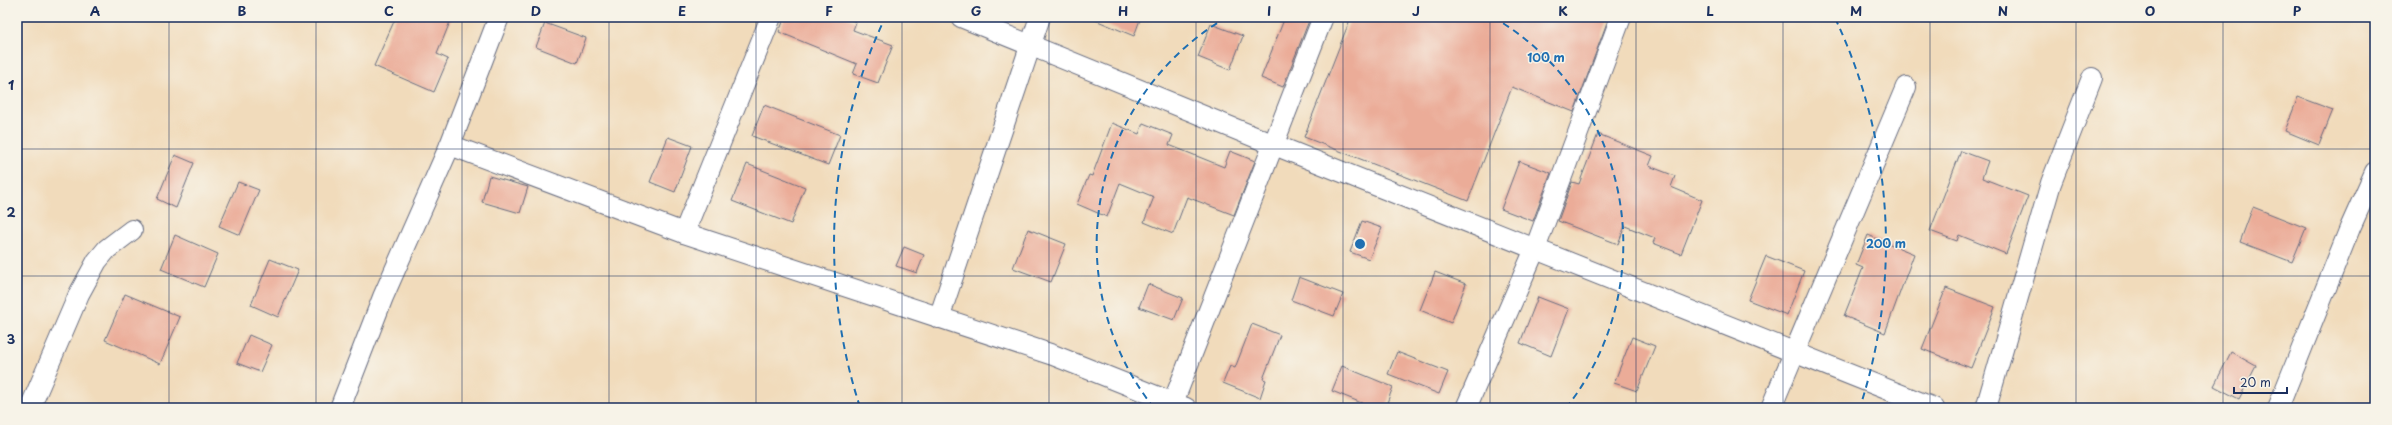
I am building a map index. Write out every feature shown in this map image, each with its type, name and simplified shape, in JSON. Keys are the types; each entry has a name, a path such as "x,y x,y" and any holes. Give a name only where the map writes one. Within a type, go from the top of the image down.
{"street":[{"path":"340,408 383,297 450,146 499,17"},
{"path":"684,233 771,17"},
{"path":"961,17 1272,144 1934,408"},
{"path":"939,318 1040,17"},
{"path":"450,146 684,233 1053,355 1177,406 1272,144 1322,17"},
{"path":"1466,408 1536,249 1621,17"},
{"path":"1986,408 2051,183 2092,78"},
{"path":"1770,408 1906,87"},
{"path":"2278,408 2350,228 2375,172"},
{"path":"30,408 79,294 97,261 107,249 132,230"}],"building":[{"path":"396,17 452,17 437,54 448,59 434,92 374,66"},
{"path":"785,17 845,17 856,22 853,30 893,45 878,83 853,74 857,64 779,32"},
{"path":"1088,17 1141,17 1134,36"},
{"path":"1285,17 1310,18 1283,87 1261,78"},
{"path":"1351,17 1609,17 1574,112 1512,87 1468,201 1304,137"},
{"path":"545,23 586,38 577,63 536,47"},
{"path":"1211,24 1243,36 1230,70 1198,57"},
{"path":"2298,97 2333,110 2319,145 2285,131"},
{"path":"764,105 840,135 828,165 752,136"},
{"path":"1112,123 1139,134 1143,123 1173,135 1169,145 1224,167 1230,151 1255,161 1234,215 1187,197 1173,234 1144,222 1154,197 1120,183 1107,217 1077,204 1089,175 1092,176"},
{"path":"1598,134 1653,156 1649,166 1675,176 1671,187 1702,200 1681,254 1653,243 1655,238 1625,226 1618,244 1558,221 1572,182 1579,184"},
{"path":"668,137 692,146 675,192 650,182"},
{"path":"1961,151 1988,161 1982,178 2028,196 2006,254 1959,235 1957,241 1930,231"},
{"path":"175,155 194,163 176,208 157,199"},
{"path":"1519,161 1551,173 1533,221 1501,209"},
{"path":"747,164 805,187 791,224 732,201"},
{"path":"489,176 528,187 520,213 482,202"},
{"path":"238,182 259,190 240,235 219,226"},
{"path":"2253,207 2306,228 2292,262 2240,242"},
{"path":"1362,221 1382,228 1369,259 1350,252"},
{"path":"1028,229 1066,244 1051,282 1013,268"},
{"path":"175,235 218,254 204,287 161,269"},
{"path":"1868,235 1914,254 1885,333 1844,316 1863,268 1856,265"},
{"path":"904,247 924,255 917,273 896,266"},
{"path":"1766,256 1804,271 1787,315 1748,300"},
{"path":"270,259 298,270 278,317 251,305"},
{"path":"1435,272 1466,284 1451,323 1420,310"},
{"path":"1299,277 1343,294 1334,316 1291,300"},
{"path":"1148,284 1183,298 1174,320 1139,307"},
{"path":"1946,288 1995,307 1971,368 1922,349"},
{"path":"125,294 180,317 160,364 105,340"},
{"path":"1538,297 1569,309 1551,356 1520,343"},
{"path":"1252,324 1280,335 1263,379 1266,380 1260,398 1223,383 1230,366 1235,368"},
{"path":"249,335 272,345 260,372 237,363"},
{"path":"1632,337 1655,346 1637,391 1614,383"},
{"path":"1397,352 1448,372 1439,394 1388,374"},
{"path":"2231,352 2256,366 2239,399 2214,386"},
{"path":"1342,366 1393,387 1385,408 1374,408 1332,391"}]}
